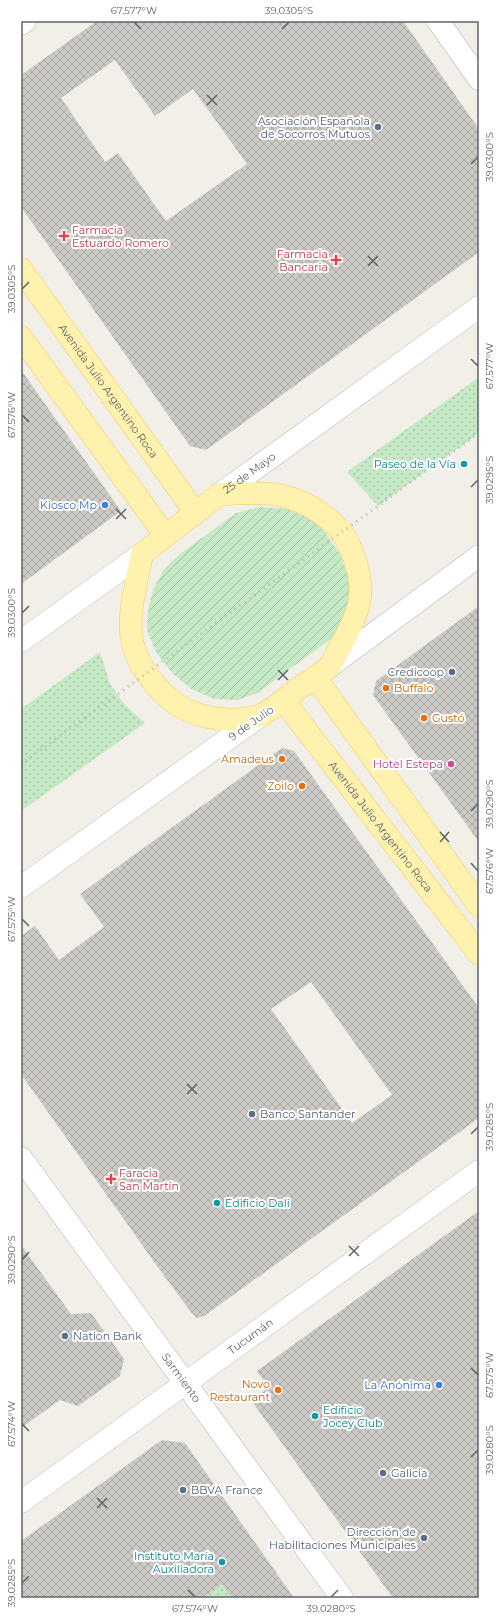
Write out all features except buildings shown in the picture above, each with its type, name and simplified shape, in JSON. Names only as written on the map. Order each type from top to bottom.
[{"type":"main road","name":"Avenida Julio Argentino Roca","points":[[21,269],[195,512]]},
{"type":"main road","points":[[21,337],[165,535]]},
{"type":"main road","name":"25 de Mayo","points":[[142,554],[220,494]]},
{"type":"main road","points":[[220,494],[272,494],[295,500],[318,512],[330,520],[343,532],[352,550],[359,571],[361,593],[358,611],[351,629],[322,671],[479,906]]},
{"type":"main road","points":[[142,554],[130,620],[132,641],[137,658],[146,674],[174,703],[194,712],[216,719],[235,720],[260,716]]},
{"type":"main road","name":"9 de Julio","points":[[260,716],[322,671]]},
{"type":"main road","name":"Avenida Julio Argentino Roca","points":[[283,700],[479,954]]},
{"type":"street","points":[[21,24],[25,21]]},
{"type":"street","points":[[438,21],[479,78]]},
{"type":"street","name":"25 de Mayo","points":[[220,494],[479,307]]},
{"type":"street","name":"25 de Mayo","points":[[21,641],[142,554]]},
{"type":"street","name":"9 de Julio","points":[[322,671],[479,556]]},
{"type":"street","name":"9 de Julio","points":[[21,887],[260,716]]},
{"type":"street","name":"Sarmiento","points":[[21,1158],[342,1598]]},
{"type":"street","name":"Tucumán","points":[[21,1502],[479,1171]]},
{"type":"green space","points":[[479,377],[479,433],[378,506],[347,472]]},
{"type":"green space","points":[[260,507],[287,509],[312,520],[325,532],[340,554],[349,578],[351,598],[345,618],[332,638],[257,693],[238,700],[215,699],[193,690],[173,674],[156,652],[147,630],[148,610],[153,590],[164,569],[180,554],[236,513]]},
{"type":"green space","points":[[100,652],[110,684],[125,705],[145,723],[21,811],[21,709]]},
{"type":"green space","points":[[222,1584],[232,1598],[202,1598]]},
{"type":"railway","points":[[21,764],[479,433]]},
{"type":"place","name":"Asociación Española de Socorros Mutuos","points":[[378,127]]},
{"type":"place","name":"Farmacia Estuardo Romero","points":[[64,236]]},
{"type":"place","name":"Farmacia Bancaria","points":[[336,260]]},
{"type":"place","name":"Paseo de la Vía","points":[[464,464]]},
{"type":"place","name":"Kiosco Mp","points":[[105,505]]},
{"type":"place","name":"Credicoop","points":[[452,672]]},
{"type":"place","name":"Buffalo","points":[[386,688]]},
{"type":"place","name":"Gustó","points":[[424,718]]},
{"type":"place","name":"Amadeus","points":[[282,759]]},
{"type":"place","name":"Hotel Estepa","points":[[451,764]]},
{"type":"place","name":"Zoilo","points":[[302,786]]},
{"type":"place","name":"Banco Santander","points":[[252,1114]]},
{"type":"place","name":"Faracia San Martín","points":[[111,1179]]},
{"type":"place","name":"Edificio Dali","points":[[217,1203]]},
{"type":"place","name":"Nation Bank","points":[[65,1336]]},
{"type":"place","name":"La Anónima","points":[[439,1385]]},
{"type":"place","name":"Novo Restaurant","points":[[278,1390]]},
{"type":"place","name":"Edificio Jocey Club","points":[[315,1416]]},
{"type":"place","name":"Galicia","points":[[383,1473]]},
{"type":"place","name":"BBVA France","points":[[183,1490]]},
{"type":"place","name":"Dirección de Habilitaciones Municipales","points":[[424,1538]]},
{"type":"place","name":"Instituto María Auxiliadora","points":[[222,1562]]}]
